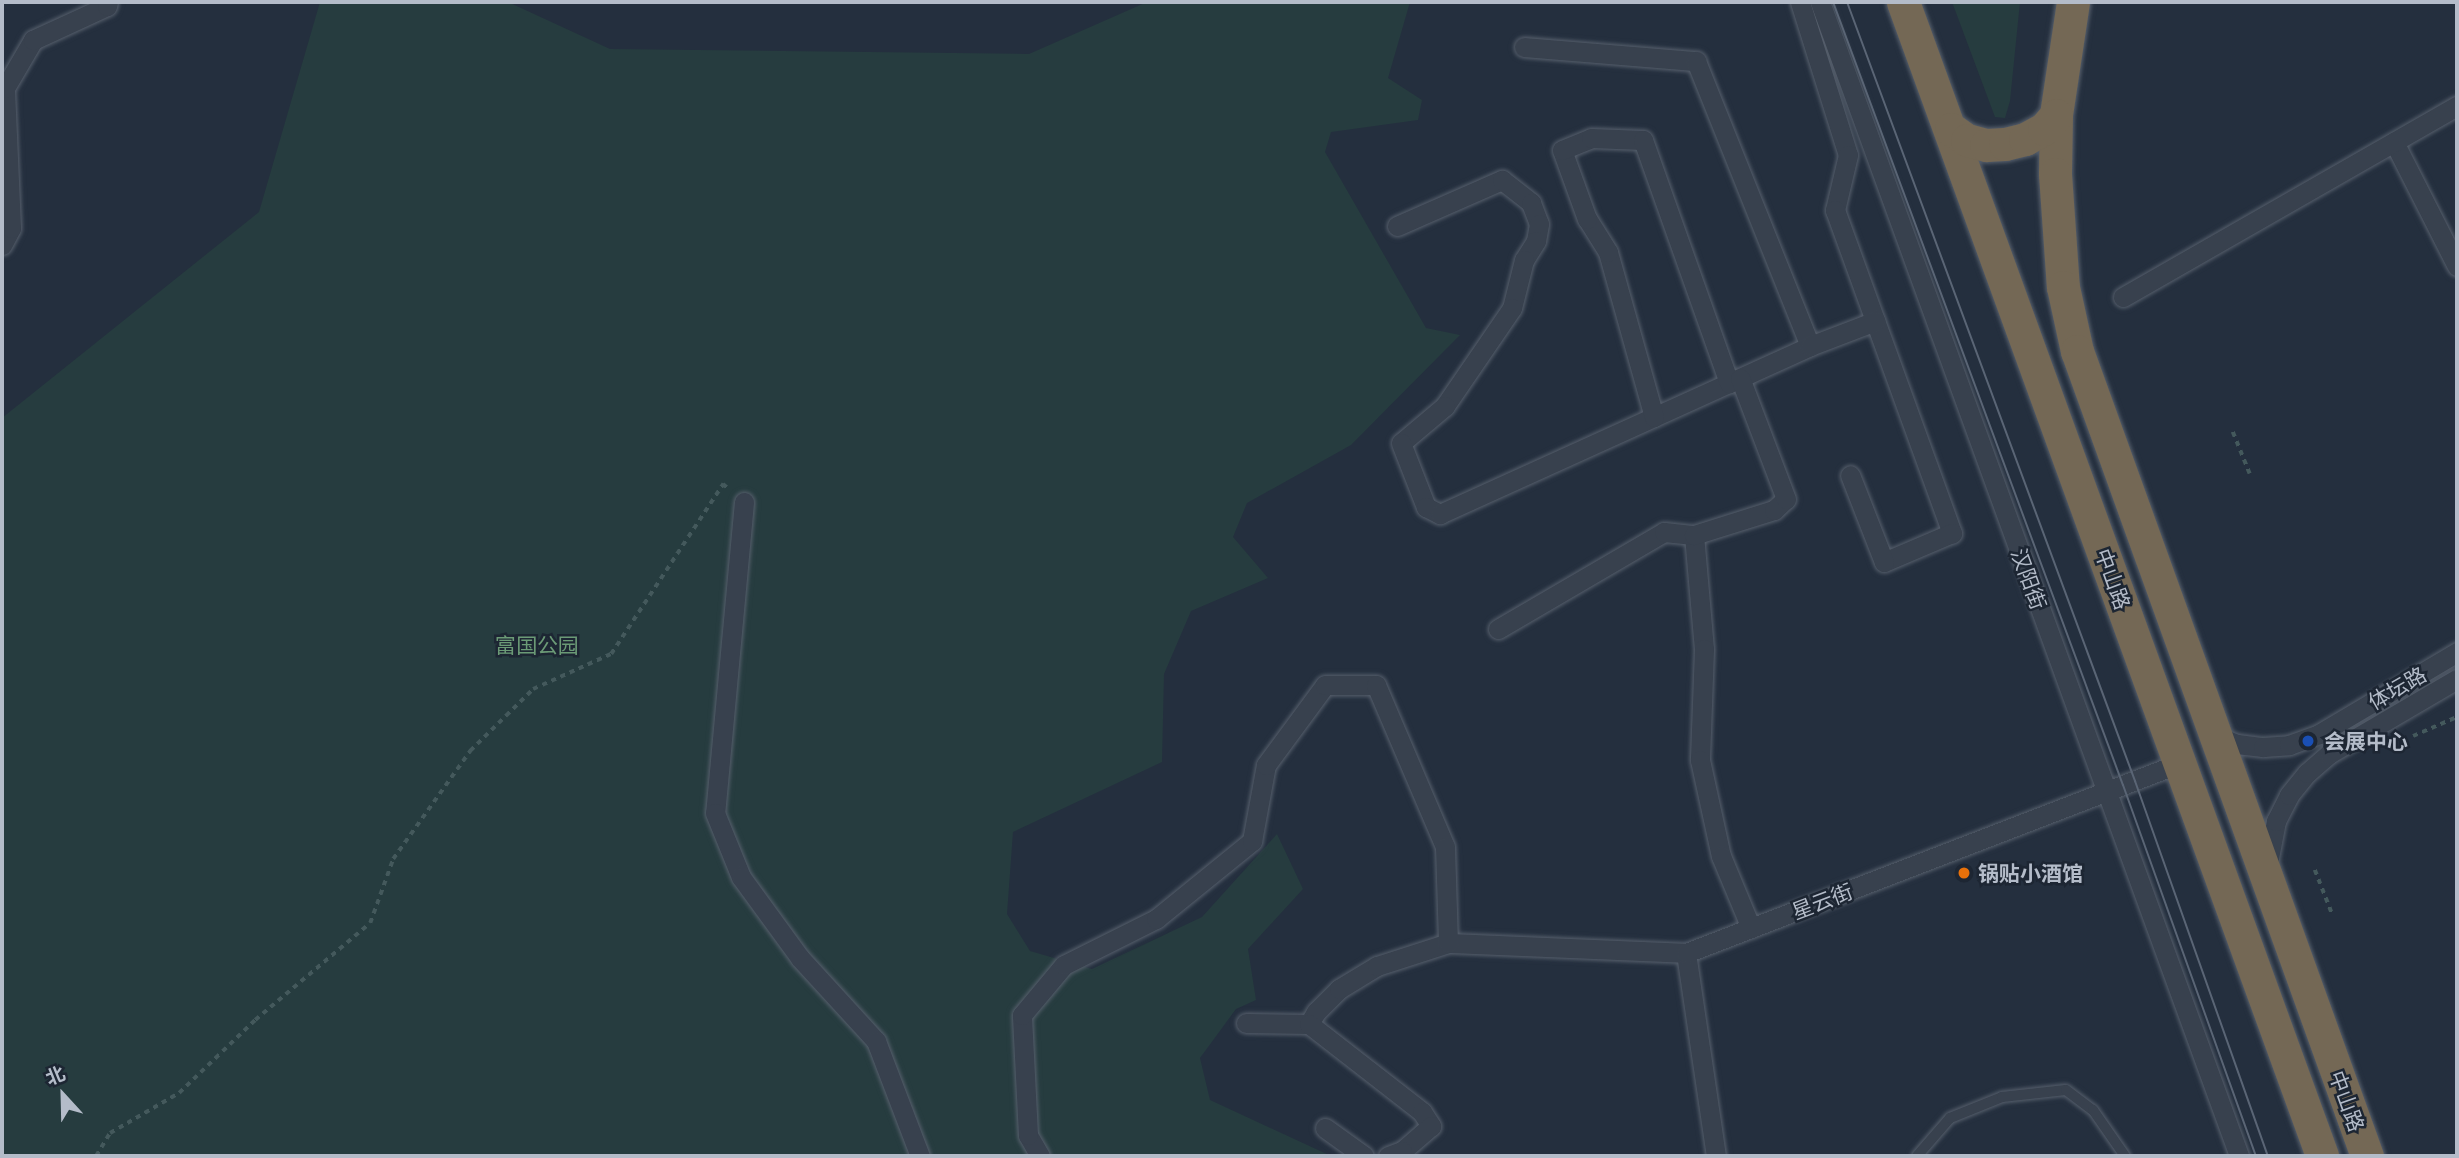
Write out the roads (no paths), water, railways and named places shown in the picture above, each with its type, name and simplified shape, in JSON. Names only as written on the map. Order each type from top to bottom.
[{"type":"highway","name":"中山路","points":[[1903,2],[2322,1156]]},
{"type":"highway","points":[[1914,2],[1917,36]]},
{"type":"highway","points":[[2048,2],[2065,46]]},
{"type":"highway","name":"中山路","points":[[2073,2],[2056,115],[2057,233],[2063,287],[2077,351],[2367,1156]]},
{"type":"highway","points":[[1951,129],[1966,140],[1986,145],[2005,144],[2025,139],[2044,129],[2056,115]]},
{"type":"street","points":[[2,245],[11,228],[5,88],[33,40],[107,6],[108,2]]},
{"type":"street","points":[[1800,2],[1849,155],[1835,210],[1952,533],[1884,562],[1850,475]]},
{"type":"street","name":"汉阳街","points":[[1820,2],[2239,1156]]},
{"type":"street","points":[[1524,47],[1696,61],[1810,346]]},
{"type":"street","points":[[2123,298],[2457,106]]},
{"type":"street","points":[[1498,629],[1664,532],[1694,535],[1774,510],[1786,499],[1734,381],[1643,140],[1591,138],[1562,150],[1587,219],[1608,252],[1654,417]]},
{"type":"street","points":[[2394,142],[2457,266]]},
{"type":"street","points":[[1397,226],[1502,180],[1531,204],[1539,224],[1536,241],[1524,260],[1511,309],[1445,406],[1401,443],[1426,507],[1440,514],[1810,346],[1875,321]]},
{"type":"street","points":[[744,502],[715,813],[741,877],[800,958],[876,1041],[920,1156]]},
{"type":"street","points":[[1694,535],[1704,649],[1700,760],[1721,856],[1751,928]]},
{"type":"street","name":"体坛路","points":[[2217,736],[2237,744],[2263,747],[2288,745],[2319,734],[2457,652]]},
{"type":"street","name":"体坛路","points":[[2268,878],[2269,848],[2276,821],[2289,795],[2307,773],[2329,754],[2457,679]]},
{"type":"street","points":[[1040,1156],[1028,1135],[1022,1015],[1064,965],[1156,919],[1251,842],[1266,765],[1325,685],[1376,685],[1445,847],[1448,943],[1377,966],[1339,989],[1316,1012],[1309,1024]]},
{"type":"street","name":"星云街","points":[[1448,943],[1686,953],[2180,763]]},
{"type":"street","points":[[1686,953],[1716,1156]]},
{"type":"street","points":[[1246,1023],[1309,1024],[1422,1112],[1431,1126],[1402,1151],[1388,1156]]},
{"type":"street","points":[[1325,1128],[1364,1156]]},
{"type":"lane","points":[[1917,1156],[1950,1118],[2002,1097],[2066,1090],[2093,1110],[2125,1156]]},
{"type":"tram line","points":[[1833,2],[2123,785],[2256,1156]]},
{"type":"tram line","points":[[1847,2],[2135,781],[2268,1156]]},
{"type":"place","name":"会展中心","points":[[2308,741]]},
{"type":"place","name":"锅贴小酒馆","points":[[1964,873]]},
{"type":"park label","name":"富国公园","points":[[537,645]]}]
